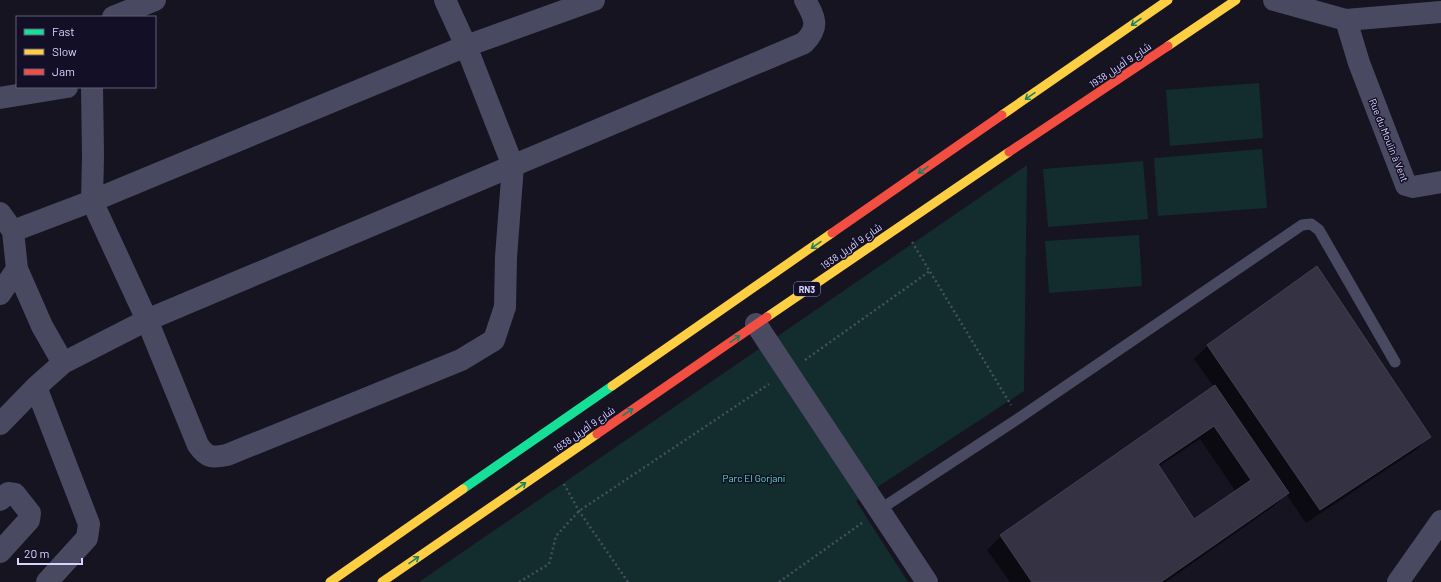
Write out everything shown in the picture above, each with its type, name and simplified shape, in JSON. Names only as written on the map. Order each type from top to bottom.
[{"type":"main road","name":"شارع 9 أفريل 1938","points":[[330,582],[1168,0]]},
{"type":"main road","name":"شارع 9 أفريل 1938","points":[[382,582],[902,224],[1236,0]]},
{"type":"street","points":[[116,15],[155,0]]},
{"type":"street","points":[[92,88],[92,202],[146,320],[198,445],[205,454],[216,457],[227,455],[461,360],[494,340],[505,307],[506,257],[513,166],[466,46],[445,0]]},
{"type":"street","points":[[13,231],[92,202],[466,46],[594,0]]},
{"type":"street","points":[[0,424],[62,363],[146,320],[804,43],[812,35],[814,25],[812,13],[805,0]]},
{"type":"street","points":[[1274,0],[1346,20],[1441,12]]},
{"type":"street","name":"Rue du Moulin à Vent","points":[[1346,20],[1359,63],[1406,185],[1413,187],[1441,182]]},
{"type":"street","points":[[0,98],[60,88]]},
{"type":"street","points":[[0,213],[13,231],[17,268],[42,326],[62,363]]},
{"type":"street","points":[[0,294],[17,268]]},
{"type":"street","points":[[756,324],[927,582]]},
{"type":"street","points":[[36,387],[89,524],[86,538],[48,582]]},
{"type":"street","points":[[0,500],[8,493],[15,494],[30,513],[29,520],[0,552]]},
{"type":"street","points":[[1398,582],[1441,521]]},
{"type":"lane","points":[[879,510],[1019,418],[1302,225],[1312,224],[1319,230],[1396,362]]},
{"type":"path","points":[[902,224],[1019,418]]},
{"type":"path","points":[[519,582],[549,564],[556,536],[579,511],[788,372],[930,271]]},
{"type":"path","points":[[553,464],[579,511],[628,582]]},
{"type":"path","points":[[779,582],[879,510]]},
{"type":"green space","points":[[1259,83],[1263,138],[1170,146],[1166,90]]},
{"type":"green space","points":[[1262,149],[1267,208],[1158,216],[1154,158]]},
{"type":"green space","points":[[1143,161],[1148,219],[1048,227],[1043,169]]},
{"type":"green space","name":"Parc El Gorjani","points":[[1027,165],[1024,391],[856,501],[908,582],[419,582]]},
{"type":"green space","points":[[1139,235],[1142,286],[1049,293],[1045,241]]},
{"type":"building","points":[[1317,266],[1431,437],[1320,510],[1207,345]]},
{"type":"building","points":[[1215,385],[1289,493],[1161,582],[1032,582],[1000,535]],"holes":[[[1214,426],[1251,480],[1194,519],[1158,464]]]},
{"type":"traffic: fast","points":[[463,489],[612,386]]},
{"type":"traffic: slow","points":[[1002,115],[1168,0]]},
{"type":"traffic: slow","points":[[1168,46],[1236,0]]},
{"type":"traffic: slow","points":[[767,317],[1009,152]]},
{"type":"traffic: slow","points":[[612,386],[832,233]]},
{"type":"traffic: slow","points":[[382,582],[597,434]]},
{"type":"traffic: slow","points":[[330,582],[463,489]]},
{"type":"traffic: jam","points":[[1009,152],[1168,46]]},
{"type":"traffic: jam","points":[[832,233],[1002,115]]},
{"type":"traffic: jam","points":[[597,434],[767,317]]}]
